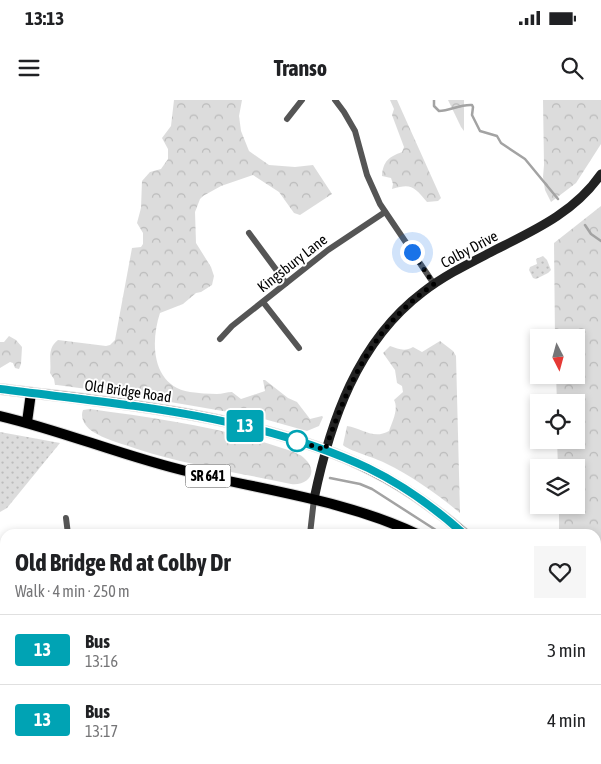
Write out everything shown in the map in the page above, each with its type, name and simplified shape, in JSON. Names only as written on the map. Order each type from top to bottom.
[{"type":"main road","name":"Old Bridge Road","points":[[0,389],[182,414],[263,431],[325,450],[370,469],[417,497],[458,529]]},
{"type":"main road","points":[[27,422],[31,393]]},
{"type":"main road","name":"SR 641","points":[[0,416],[27,422],[150,462],[314,499],[371,515],[405,529]]},
{"type":"street","points":[[287,118],[302,100]]},
{"type":"street","points":[[335,100],[355,132],[371,184],[385,212],[434,284]]},
{"type":"street","name":"Colby Drive","points":[[311,529],[314,499],[325,450],[347,390],[367,353],[400,312],[434,284],[561,215],[585,195],[601,174]]},
{"type":"street","name":"Kingsbury Lane","points":[[220,339],[232,326],[328,250],[385,212]]},
{"type":"street","points":[[248,233],[286,283]]},
{"type":"street","points":[[263,302],[299,348]]},
{"type":"street","points":[[66,518],[67,529]]},
{"type":"green space","points":[[174,100],[242,100],[239,116],[241,131],[249,151],[269,165],[295,167],[313,165],[332,194],[300,215],[294,213],[279,192],[253,175],[221,186],[200,199],[195,212],[196,243],[211,267],[214,276],[212,285],[196,293],[183,304],[160,313],[155,337],[155,350],[161,372],[177,388],[207,394],[232,392],[241,399],[265,391],[263,380],[265,380],[288,398],[297,402],[310,419],[322,416],[319,426],[307,431],[257,417],[124,394],[55,385],[50,373],[50,355],[52,347],[58,340],[106,346],[115,340],[132,248],[141,247],[143,244],[143,233],[137,223],[141,208],[142,181],[150,172],[161,169],[168,159],[168,149],[162,138],[171,126]]},
{"type":"green space","points":[[390,100],[397,100],[441,198],[438,201],[427,202],[412,188],[404,186],[392,189],[391,178],[382,176],[387,160],[402,152],[404,147],[392,115],[394,109]]},
{"type":"green space","points":[[448,100],[464,100],[464,131],[461,127]]},
{"type":"green space","points":[[543,100],[601,100],[601,144],[576,183],[551,202],[545,190],[543,177]]},
{"type":"green space","points":[[601,206],[601,529],[559,529],[559,514],[585,514],[585,459],[558,459],[557,449],[585,449],[585,394],[557,394],[556,384],[585,384],[585,329],[555,329],[554,243]]},
{"type":"green space","points":[[543,256],[551,270],[536,279],[533,278],[529,270],[530,267],[537,264],[536,259]]},
{"type":"green space","points":[[9,336],[22,347],[19,369],[15,368],[13,363],[10,362],[0,368],[0,342],[4,342]]},
{"type":"green space","points":[[440,341],[453,351],[456,356],[460,513],[433,492],[405,474],[381,461],[343,445],[347,426],[373,434],[389,431],[396,407],[394,400],[403,392],[402,386],[397,383],[395,370],[383,353],[390,346],[404,350],[413,347],[422,352]]},
{"type":"green space","points":[[90,409],[188,424],[261,441],[301,456],[309,464],[311,469],[310,477],[302,483],[291,484],[156,455],[112,441],[94,432],[85,424],[82,417],[83,410]]},
{"type":"green space","points":[[0,432],[60,443],[7,508],[0,512]]},
{"type":"waterway","points":[[434,100],[434,106],[439,111],[472,105],[472,115],[480,131],[497,136],[501,143],[525,159],[558,199]]},
{"type":"waterway","points":[[585,225],[591,234],[601,241]]},
{"type":"waterway","points":[[330,478],[360,484],[372,489],[434,529]]},
{"type":"bus line","name":"13","points":[[0,389],[182,414],[236,424],[296,440],[370,469],[417,497],[458,529]]},
{"type":"route","points":[[297,441],[325,450],[347,390],[367,353],[400,312],[434,284],[412,252]]}]
